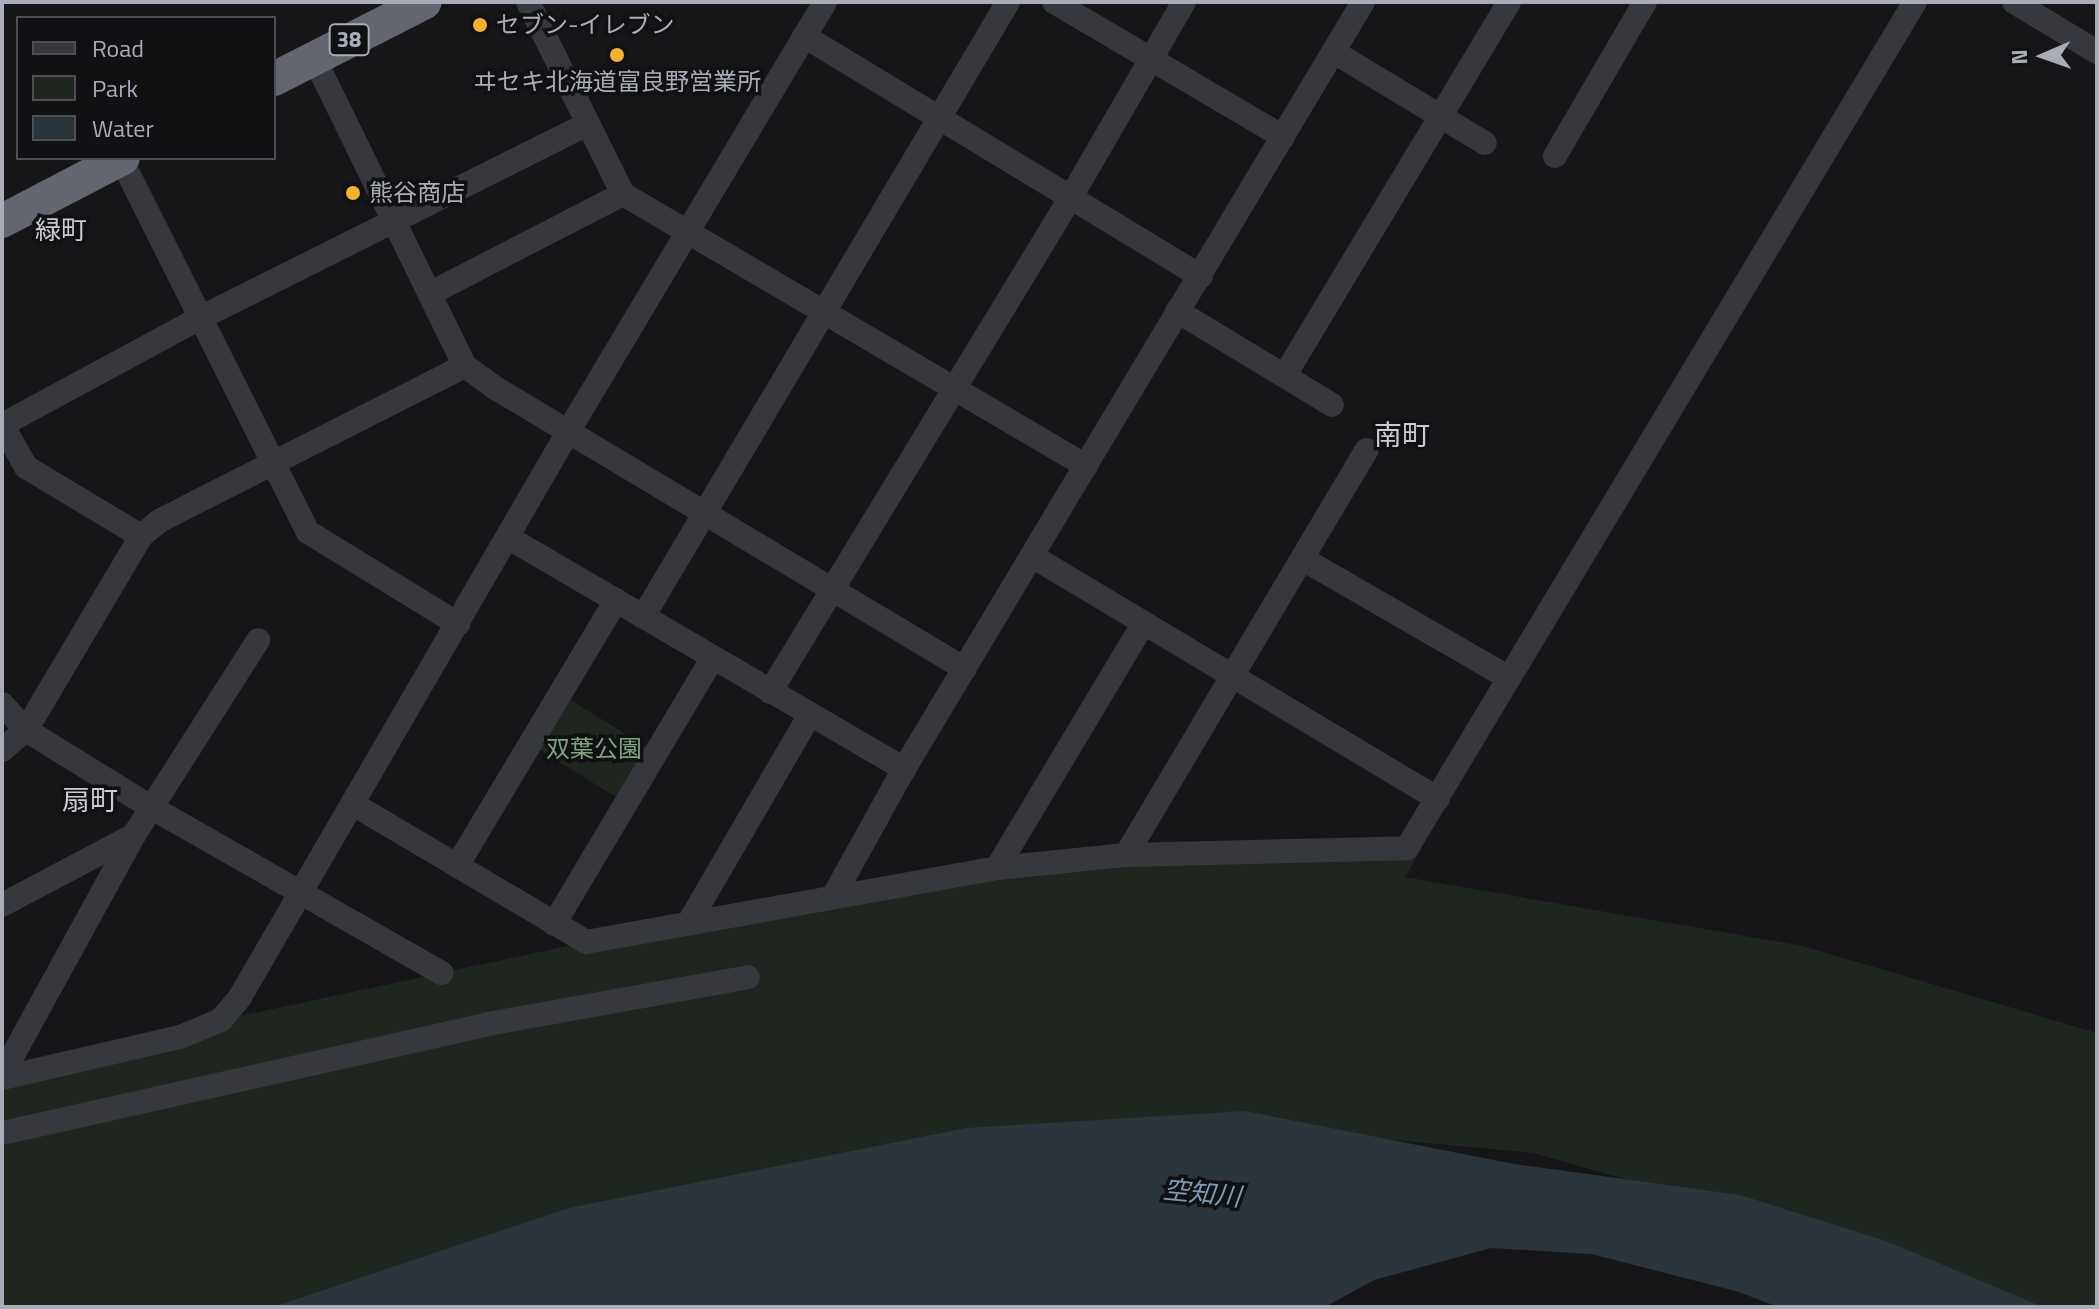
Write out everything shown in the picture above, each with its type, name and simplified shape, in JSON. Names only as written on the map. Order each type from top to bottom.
[{"type":"highway","name":"38","points":[[276,78],[425,2]]},
{"type":"highway","points":[[2,221],[118,160]]},
{"type":"street","points":[[528,2],[623,194],[1086,466]]},
{"type":"street","points":[[2,1076],[180,1037],[221,1020],[240,997],[568,432],[825,2]]},
{"type":"street","points":[[643,617],[1008,2]]},
{"type":"street","points":[[1054,2],[1283,137]]},
{"type":"street","points":[[770,692],[1071,197],[1184,2]]},
{"type":"street","points":[[833,897],[904,769],[1363,2]]},
{"type":"street","points":[[1285,375],[1509,2]]},
{"type":"street","points":[[1555,156],[1645,2]]},
{"type":"street","points":[[353,804],[586,942],[997,868],[1126,855],[1407,848],[1915,2]]},
{"type":"street","points":[[2014,2],[2097,52]]},
{"type":"street","points":[[804,36],[1201,276]]},
{"type":"street","points":[[1334,52],[1485,143]]},
{"type":"street","points":[[314,58],[396,219],[465,366],[568,432],[965,669]]},
{"type":"street","points":[[141,536],[26,467],[2,425],[200,318],[587,124]]},
{"type":"street","points":[[123,160],[308,532],[458,624]]},
{"type":"street","points":[[431,293],[623,194]]},
{"type":"street","points":[[1177,311],[1332,405]]},
{"type":"street","points":[[2,750],[26,730],[141,536],[161,520],[465,366]]},
{"type":"street","points":[[1126,855],[1366,450]]},
{"type":"street","points":[[509,538],[904,769]]},
{"type":"street","points":[[1032,556],[1438,799]]},
{"type":"street","points":[[1303,559],[1509,678]]},
{"type":"street","points":[[457,866],[616,600]]},
{"type":"street","points":[[997,868],[1143,624]]},
{"type":"street","points":[[2,1076],[134,835],[154,809],[258,640]]},
{"type":"street","points":[[554,924],[712,659]]},
{"type":"street","points":[[2,704],[26,730],[154,809],[441,973]]},
{"type":"street","points":[[688,924],[809,716]]},
{"type":"street","points":[[2,905],[134,835]]},
{"type":"street","points":[[2,1133],[488,1024],[748,977]]},
{"type":"green space","name":"双葉公園","points":[[567,698],[650,749],[619,799],[537,748]]},
{"type":"green space","points":[[1422,848],[1405,877],[1803,946],[2097,1033],[2097,1307],[2000,1307],[1888,1254],[1533,1153],[1308,1132],[300,1307],[2,1307],[2,1078],[221,1020],[586,942],[1126,855]]},
{"type":"water","name":"空知川","points":[[1245,1111],[1514,1164],[1740,1195],[1886,1241],[2043,1307],[1778,1307],[1736,1291],[1591,1254],[1491,1248],[1374,1280],[1325,1307],[273,1307],[569,1208],[966,1128]]},
{"type":"place","name":"セブン-イレブン","points":[[480,25]]},
{"type":"place","name":"ヰセキ北海道富良野営業所","points":[[617,55]]},
{"type":"place","name":"熊谷商店","points":[[353,193]]},
{"type":"district","name":"緑町","points":[[61,230]]},
{"type":"district","name":"南町","points":[[1402,435]]},
{"type":"district","name":"扇町","points":[[90,800]]}]
